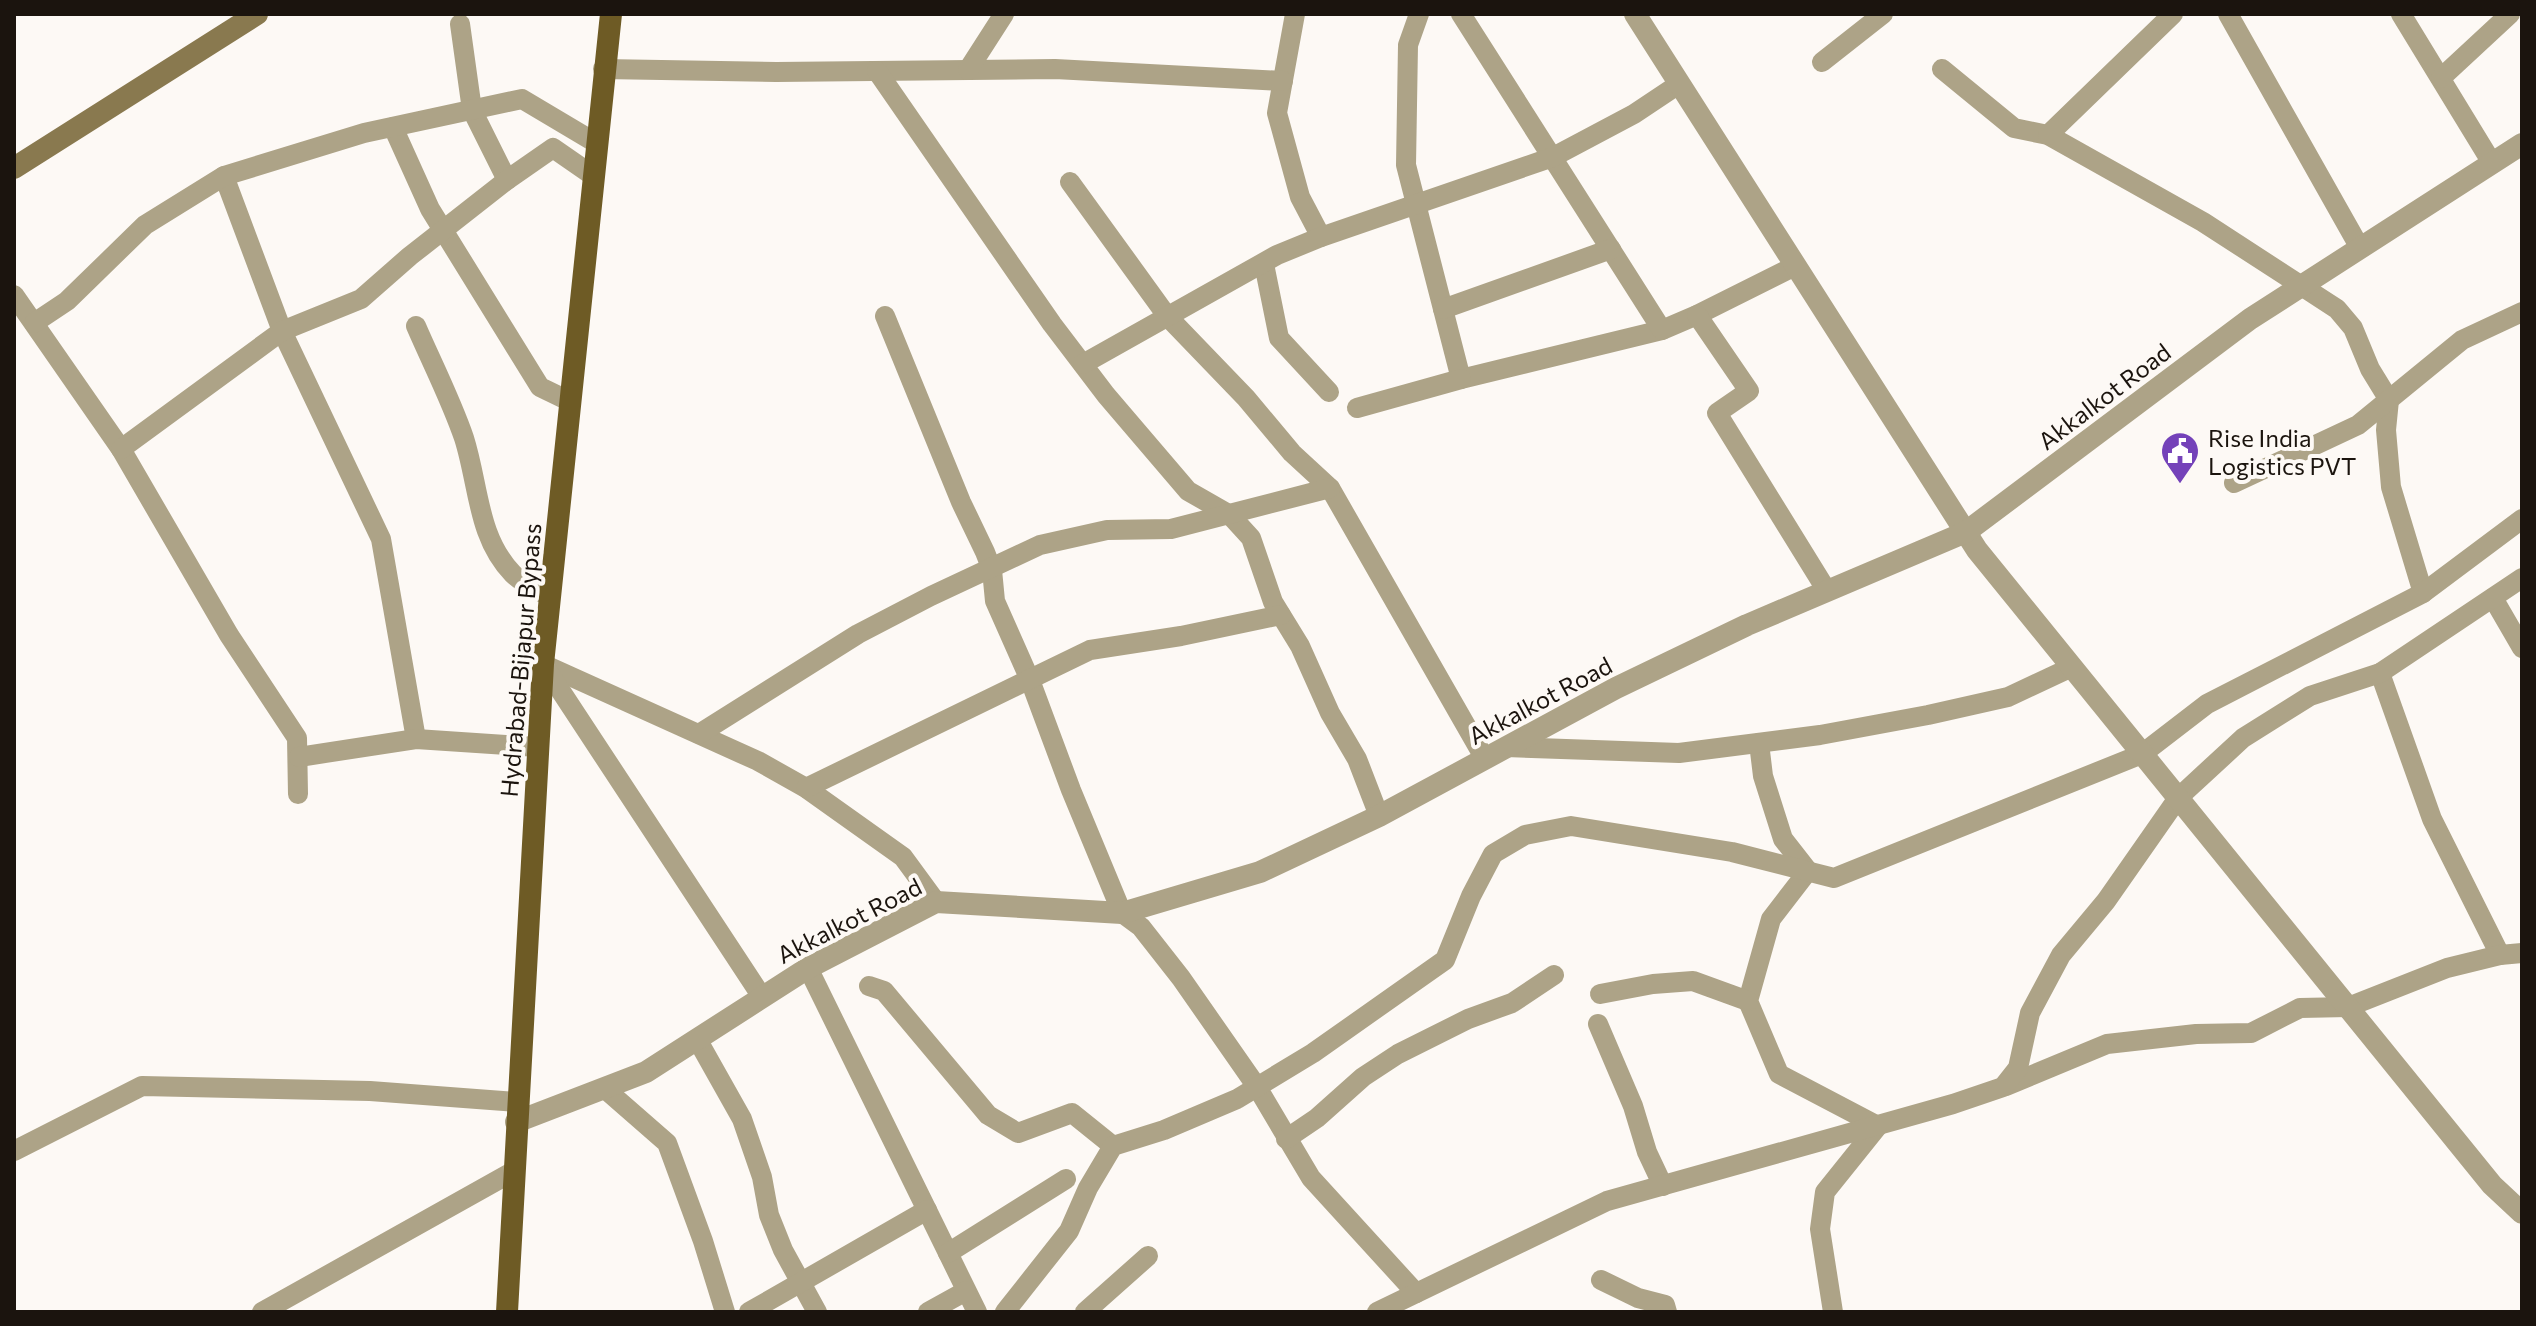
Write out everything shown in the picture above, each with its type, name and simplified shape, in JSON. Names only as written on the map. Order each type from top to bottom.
[{"type":"main road","points":[[14,168],[257,14]]},
{"type":"main road","name":"Hydrabad-Bijapur Bypass","points":[[507,1312],[543,664],[611,14]]},
{"type":"street","points":[[968,70],[1004,14]]},
{"type":"street","points":[[1295,14],[1277,113],[1300,197],[1321,237]]},
{"type":"street","points":[[1419,14],[1408,45],[1406,165],[1461,379]]},
{"type":"street","points":[[1461,14],[1662,330]]},
{"type":"street","points":[[1635,14],[1977,550],[2492,1185],[2522,1213]]},
{"type":"street","points":[[1822,62],[1883,14]]},
{"type":"street","points":[[2048,135],[2173,14]]},
{"type":"street","points":[[2228,14],[2360,248]]},
{"type":"street","points":[[2401,14],[2492,163]]},
{"type":"street","points":[[2441,78],[2510,14]]},
{"type":"street","points":[[460,24],[472,110],[507,180]]},
{"type":"street","points":[[603,69],[1055,69],[1283,81]]},
{"type":"street","points":[[1942,69],[2014,128],[2048,135],[2203,222],[2337,309],[2353,328],[2370,369],[2389,400],[2386,430],[2391,487],[2423,593]]},
{"type":"street","points":[[877,71],[1083,364],[1188,491],[1230,515],[1251,538],[1273,602],[1300,646],[1330,713],[1357,759],[1379,816]]},
{"type":"street","points":[[1083,364],[1277,255],[1553,157],[1634,114],[1679,84]]},
{"type":"street","points":[[34,323],[67,301],[145,225],[224,176],[393,127],[522,99],[596,143]]},
{"type":"street","points":[[393,127],[430,209],[540,387],[569,401]]},
{"type":"street","name":"Akkalkot Road","points":[[516,1112],[604,1088],[646,1072],[808,968],[936,902],[1122,913],[1260,872],[1379,816],[1616,688],[1747,625],[1966,532],[2250,319],[2522,144]]},
{"type":"street","points":[[121,449],[282,331],[361,299],[443,230],[553,148],[592,175]]},
{"type":"street","points":[[224,176],[282,331],[381,539],[416,739]]},
{"type":"street","points":[[1070,182],[1167,316],[1246,398],[1292,453],[1330,488],[1485,759]]},
{"type":"street","points":[[1443,309],[1611,249]]},
{"type":"street","points":[[1264,264],[1279,338],[1329,392]]},
{"type":"street","points":[[1357,408],[1662,330],[1795,266]]},
{"type":"street","points":[[14,295],[121,449],[229,635],[297,738],[298,794]]},
{"type":"street","points":[[2234,483],[2358,425],[2462,340],[2522,312]]},
{"type":"street","points":[[1697,315],[1749,391],[1717,413],[1827,591]]},
{"type":"street","points":[[885,316],[992,570],[995,601],[1030,680],[1122,913],[1141,927],[1181,978],[1257,1087],[1311,1178],[1416,1293]]},
{"type":"street","points":[[416,326],[459,422],[473,465],[477,501],[493,548],[515,576],[550,597]]},
{"type":"street","points":[[699,734],[858,634],[1040,545],[1107,530],[1171,529],[1330,488]]},
{"type":"street","points":[[1005,1312],[1069,1231],[1088,1188],[1113,1146],[1164,1130],[1237,1099],[1313,1053],[1445,960],[1471,896],[1493,854],[1525,835],[1571,826],[1732,852],[1834,878],[2142,754],[2207,704],[2423,593],[2522,519]]},
{"type":"street","points":[[2003,1087],[2018,1068],[2030,1013],[2061,955],[2106,901],[2178,798],[2243,738],[2310,696],[2380,673],[2522,578]]},
{"type":"street","points":[[2493,598],[2522,648]]},
{"type":"street","points":[[806,788],[1090,650],[1181,636],[1281,615]]},
{"type":"street","points":[[543,664],[758,761],[806,788],[903,857],[936,902]]},
{"type":"street","points":[[543,664],[762,997]]},
{"type":"street","points":[[1506,747],[1679,753],[1820,735],[2008,697],[2072,667]]},
{"type":"street","points":[[2380,673],[2432,819],[2500,955]]},
{"type":"street","points":[[299,757],[416,739],[537,747]]},
{"type":"street","points":[[1759,743],[1763,776],[1783,839],[1808,871]]},
{"type":"street","points":[[1808,871],[1771,919],[1748,1001],[1779,1074],[1878,1126]]},
{"type":"street","points":[[1377,1312],[1607,1201],[1878,1126],[2003,1087],[2107,1044],[2196,1034],[2251,1033],[2300,1008],[2348,1007],[2447,968],[2522,953]]},
{"type":"street","points":[[808,968],[977,1312]]},
{"type":"street","points":[[1286,1139],[1317,1118],[1363,1077],[1398,1054],[1468,1019],[1512,1003],[1554,975]]},
{"type":"street","points":[[1600,994],[1653,984],[1693,981],[1748,1001]]},
{"type":"street","points":[[869,986],[884,991],[988,1115],[1018,1133],[1072,1113],[1113,1146]]},
{"type":"street","points":[[1598,1024],[1663,1186]]},
{"type":"street","points":[[697,1039],[742,1119],[762,1177],[769,1215],[783,1250],[817,1312]]},
{"type":"street","points":[[14,1151],[142,1086],[370,1091],[516,1112]]},
{"type":"street","points":[[604,1088],[667,1143],[725,1312]]},
{"type":"street","points":[[1833,1312],[1820,1229],[1825,1192],[1878,1126]]},
{"type":"street","points":[[262,1312],[514,1171]]},
{"type":"street","points":[[948,1253],[1066,1179]]},
{"type":"street","points":[[749,1312],[927,1210]]},
{"type":"street","points":[[1085,1312],[1148,1256]]},
{"type":"street","points":[[1601,1280],[1638,1298],[1665,1305],[1667,1312]]},
{"type":"street","points":[[928,1312],[966,1291]]},
{"type":"place","name":"Rise India Logistics PVT","points":[[2180,485]]}]
